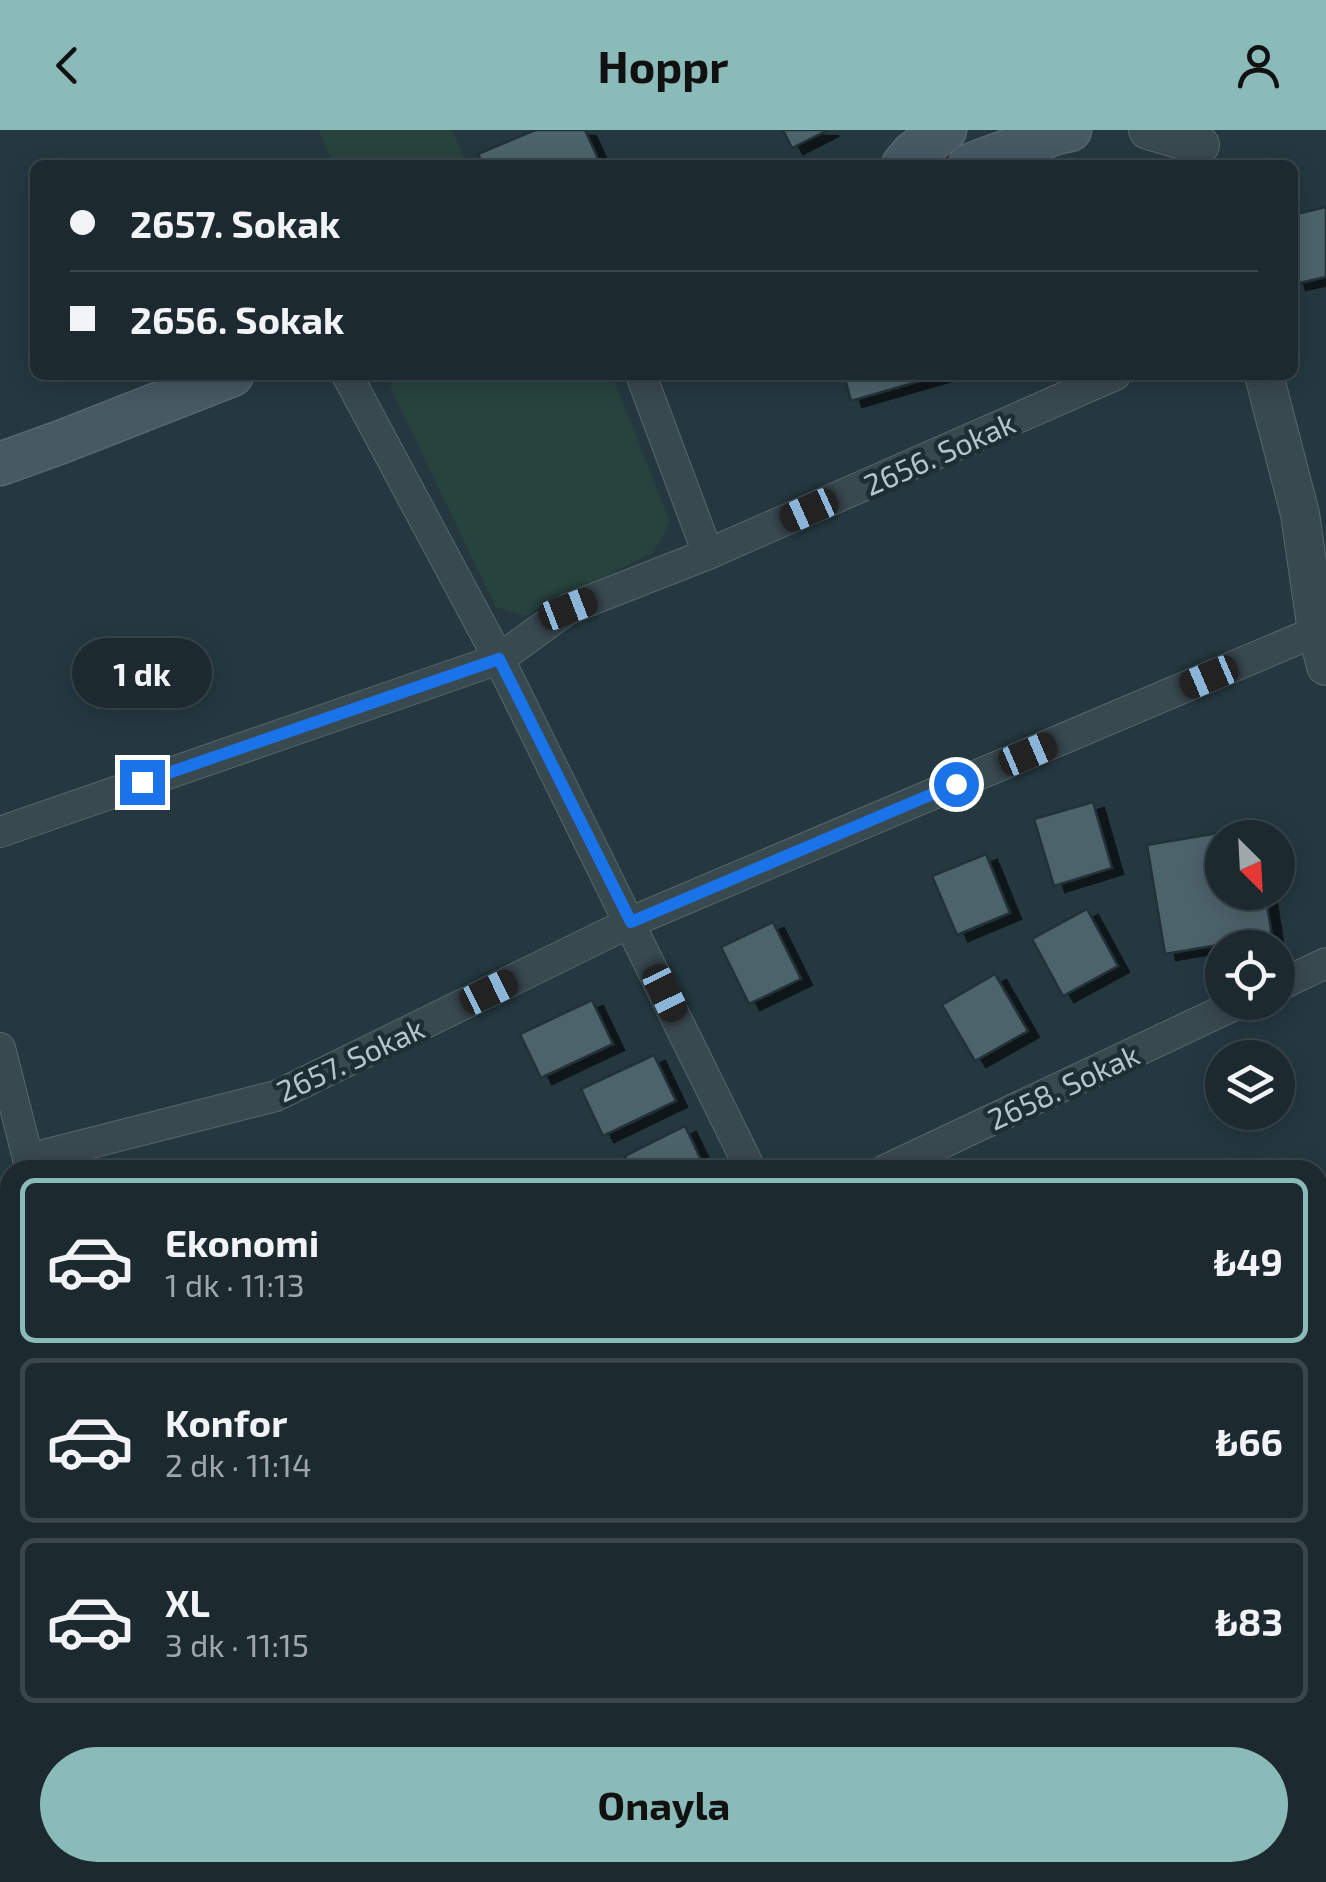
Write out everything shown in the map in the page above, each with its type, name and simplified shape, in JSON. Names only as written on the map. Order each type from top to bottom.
[{"type":"main road","points":[[908,160],[946,130]]},
{"type":"main road","points":[[984,160],[1062,131]]},
{"type":"main road","points":[[0,464],[219,380]]},
{"type":"street","points":[[1148,130],[1195,142]]},
{"type":"street","points":[[350,380],[499,659],[747,1160]]},
{"type":"street","points":[[642,380],[708,554]]},
{"type":"street","name":"2656. Sokak","points":[[499,659],[568,609],[708,554],[1103,380]]},
{"type":"street","points":[[1265,380],[1300,514],[1322,648]]},
{"type":"street","name":"2657. Sokak","points":[[44,1160],[276,1096],[631,922],[1322,648]]},
{"type":"street","points":[[0,832],[499,659]]},
{"type":"street","points":[[1295,978],[1326,963]]},
{"type":"street","name":"2658. Sokak","points":[[907,1160],[1205,1019]]},
{"type":"street","points":[[0,1048],[28,1160]]},
{"type":"green space","points":[[319,130],[452,130],[465,160],[331,160]]},
{"type":"green space","points":[[392,380],[614,380],[669,520],[664,535],[652,553],[524,616],[496,607],[391,389]]},
{"type":"building","points":[[535,130],[585,130],[599,160],[481,160],[478,154]]},
{"type":"building","points":[[783,130],[828,130],[792,148]]},
{"type":"building","points":[[1326,207],[1326,277],[1298,283],[1298,214]]},
{"type":"building","points":[[845,380],[924,380],[851,401]]},
{"type":"building","points":[[1093,802],[1112,868],[1054,886],[1034,819]]},
{"type":"building","points":[[1205,835],[1205,910],[1268,910],[1271,930],[1205,930],[1205,947],[1165,954],[1147,845]]},
{"type":"building","points":[[986,854],[1010,913],[957,935],[932,876]]},
{"type":"building","points":[[1087,909],[1118,966],[1063,996],[1032,939]]},
{"type":"building","points":[[773,922],[801,979],[749,1004],[721,947]]},
{"type":"building","points":[[995,974],[1028,1031],[975,1061],[942,1005]]},
{"type":"building","points":[[592,1000],[613,1044],[541,1078],[520,1034]]},
{"type":"building","points":[[654,1055],[676,1101],[603,1136],[581,1089]]},
{"type":"building","points":[[685,1126],[701,1160],[627,1160],[625,1156]]},
{"type":"route","points":[[142,782],[499,659],[631,922],[956,784]]}]
